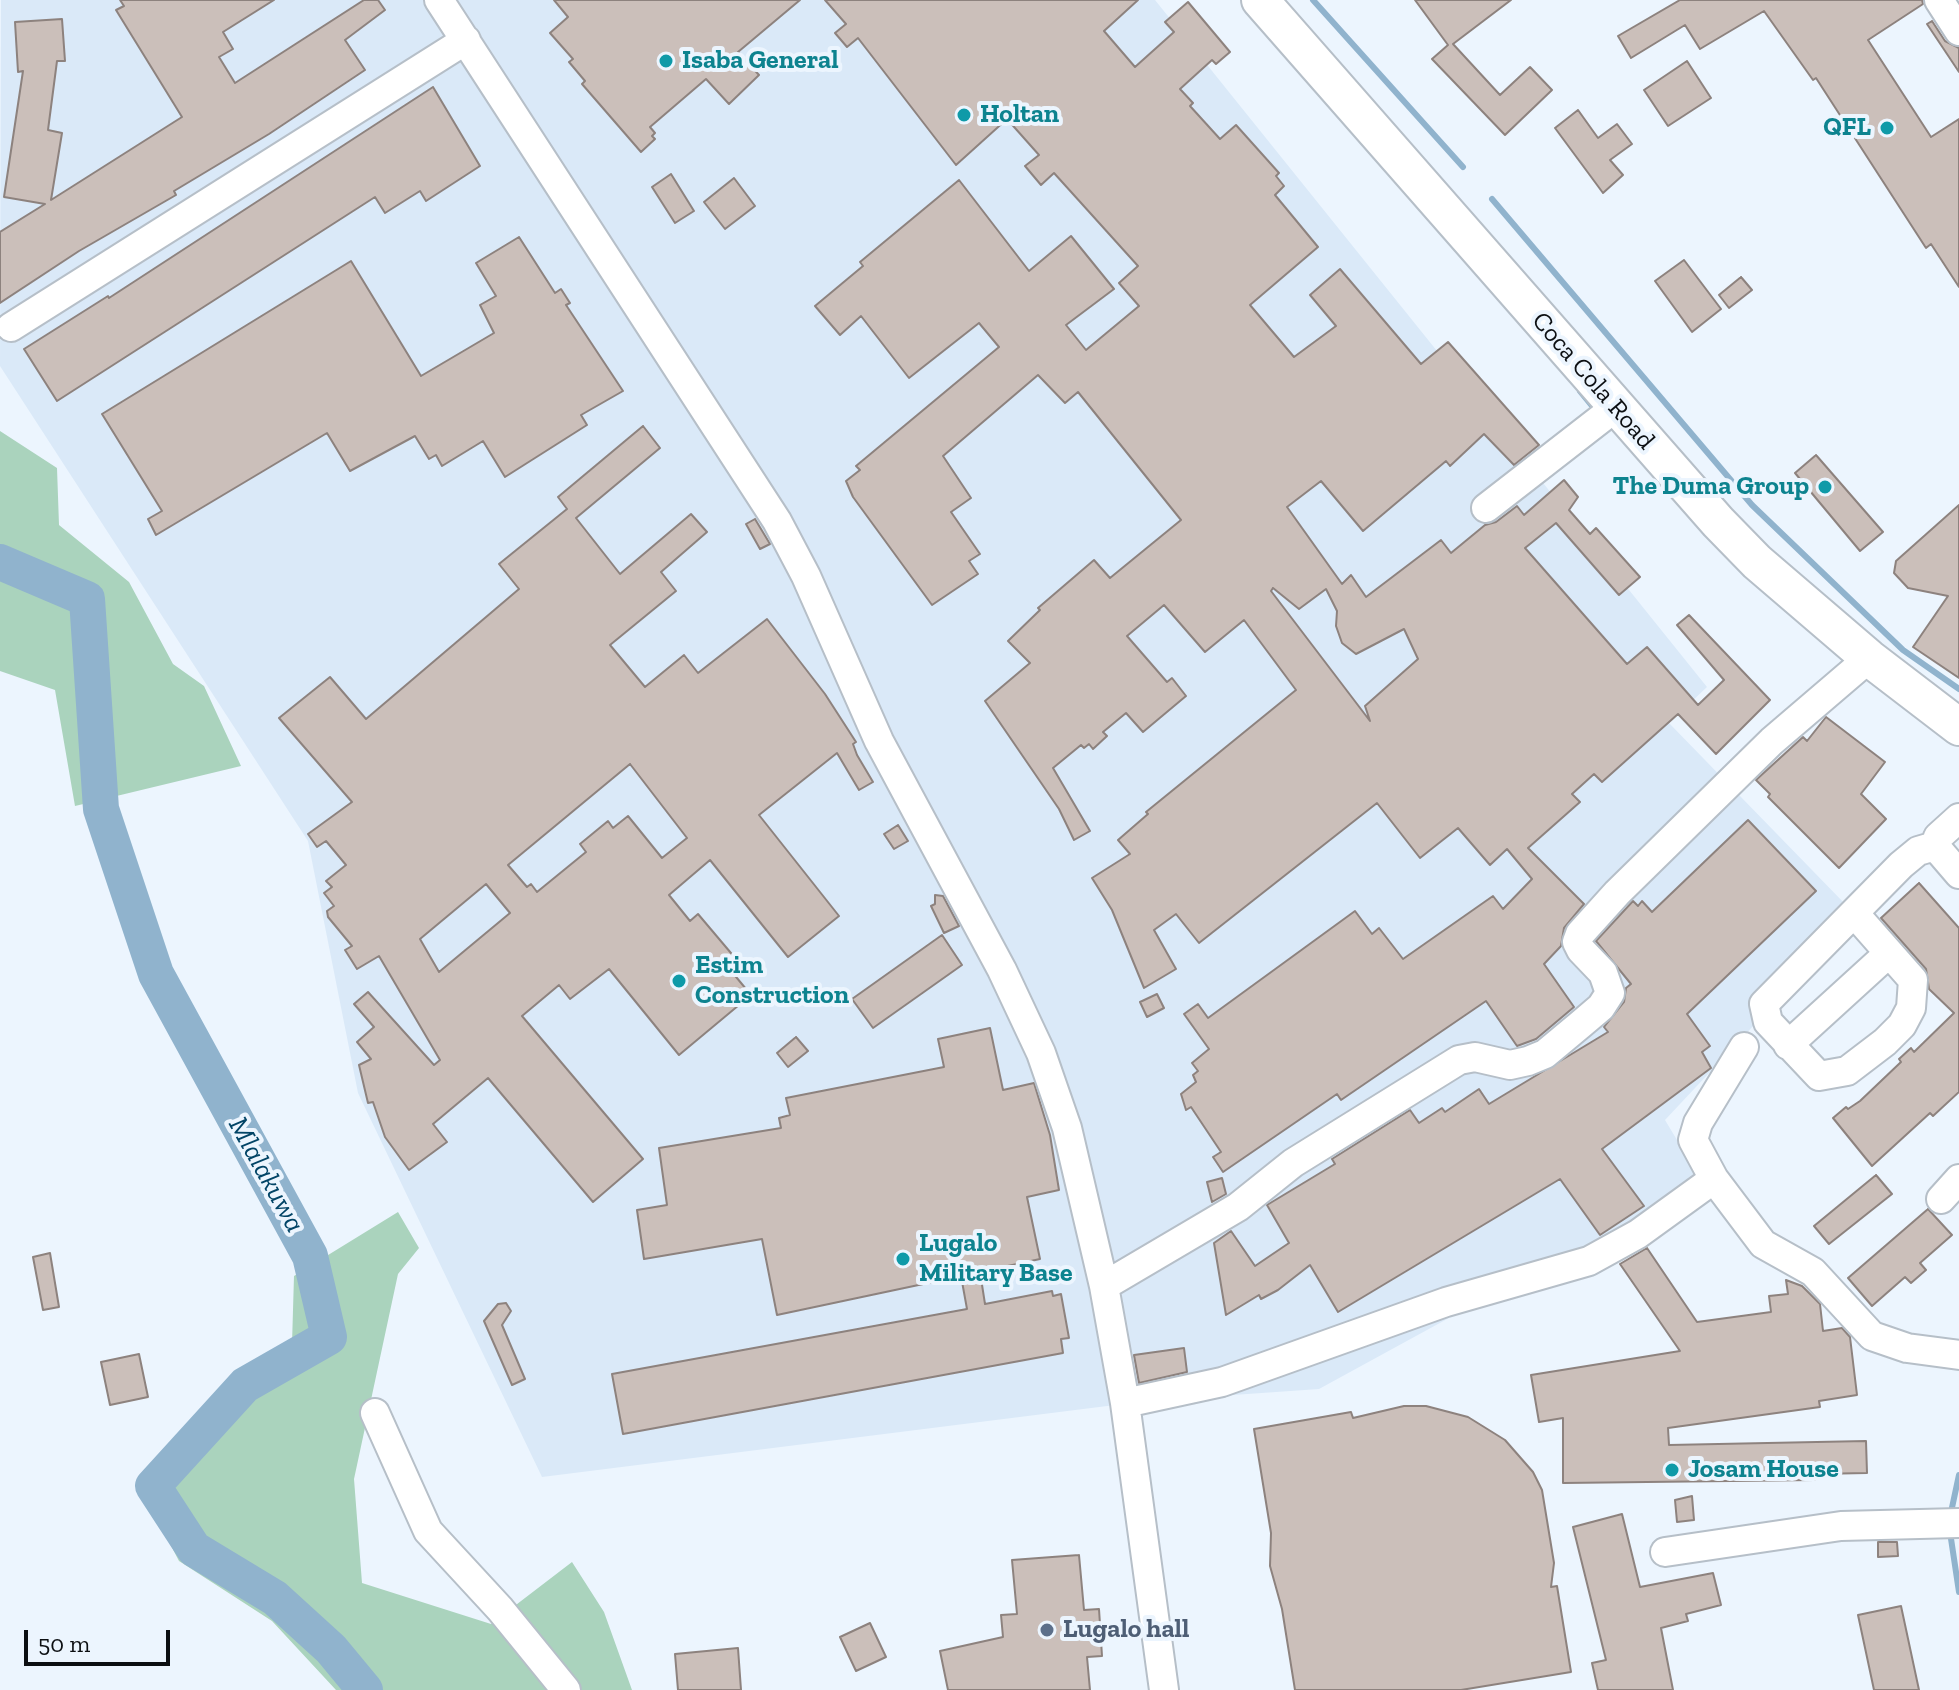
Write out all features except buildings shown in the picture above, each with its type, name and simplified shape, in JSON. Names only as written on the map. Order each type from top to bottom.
[{"type":"main road","name":"Coca Cola Road","points":[[1260,0],[1616,407],[1757,562],[1869,658],[1959,727]]},
{"type":"lane","points":[[439,0],[777,521],[806,576],[866,715],[1002,970],[1041,1053],[1067,1128],[1104,1286],[1125,1403],[1164,1690]]},
{"type":"lane","points":[[11,327],[466,40]]},
{"type":"lane","points":[[1486,508],[1616,407]]},
{"type":"lane","points":[[1104,1286],[1238,1207],[1293,1163],[1459,1060],[1475,1057],[1510,1065],[1545,1054],[1601,1007],[1610,993],[1603,973],[1581,950],[1577,942],[1580,934],[1617,893],[1772,741],[1869,658]]},
{"type":"lane","points":[[1935,846],[1938,837],[1959,818]]},
{"type":"lane","points":[[1935,846],[1959,874]]},
{"type":"lane","points":[[1854,913],[1913,980],[1911,1008],[1902,1025],[1885,1042],[1847,1071],[1819,1076],[1768,1022],[1764,1004],[1854,913],[1918,851],[1935,846]]},
{"type":"lane","points":[[1788,1045],[1889,953]]},
{"type":"lane","points":[[1744,1047],[1698,1123],[1693,1140],[1714,1179],[1763,1244],[1813,1272],[1872,1336],[1907,1348],[1959,1355]]},
{"type":"lane","points":[[1125,1403],[1222,1382],[1434,1306],[1589,1261],[1638,1234],[1714,1179]]},
{"type":"lane","points":[[375,1413],[428,1531],[500,1609],[566,1690]]},
{"type":"lane","points":[[1665,1552],[1841,1526],[1959,1523]]},
{"type":"shaded area","points":[[1,0],[1155,0],[1707,687],[1669,723],[1847,906],[1755,1024],[1665,1120],[1701,1180],[1605,1244],[1502,1289],[1319,1389],[1147,1401],[542,1477],[358,1093],[308,841],[0,366]]},
{"type":"green space","points":[[0,431],[57,468],[59,525],[129,582],[173,664],[204,686],[241,766],[75,806],[55,690],[0,671]]},
{"type":"green space","points":[[398,1212],[419,1248],[398,1274],[354,1479],[362,1583],[491,1624],[572,1562],[604,1612],[632,1690],[336,1690],[272,1621],[179,1561],[141,1488],[207,1408],[291,1378],[294,1276]]},
{"type":"waterway","points":[[1313,0],[1463,167]]},
{"type":"waterway","points":[[1492,199],[1752,505],[1903,650],[1959,689]]},
{"type":"waterway","points":[[1580,391],[1598,413]]},
{"type":"waterway","name":"Mlalakuwa","points":[[0,562],[87,599],[101,809],[156,974],[310,1256],[329,1337],[245,1385],[153,1486],[194,1549],[275,1598],[331,1649],[365,1690]]},
{"type":"waterway","points":[[1950,1517],[1959,1475]]},
{"type":"waterway","points":[[1950,1532],[1959,1592]]},
{"type":"place","name":"Isaba General","points":[[666,61]]},
{"type":"place","name":"Holtan","points":[[964,115]]},
{"type":"place","name":"QFL","points":[[1887,128]]},
{"type":"place","name":"The Duma Group","points":[[1825,487]]},
{"type":"place","name":"Estim Construction","points":[[679,981]]},
{"type":"place","name":"Lugalo Military Base","points":[[903,1259]]},
{"type":"place","name":"Josam House","points":[[1672,1470]]},
{"type":"place","name":"Lugalo hall","points":[[1047,1630]]}]
